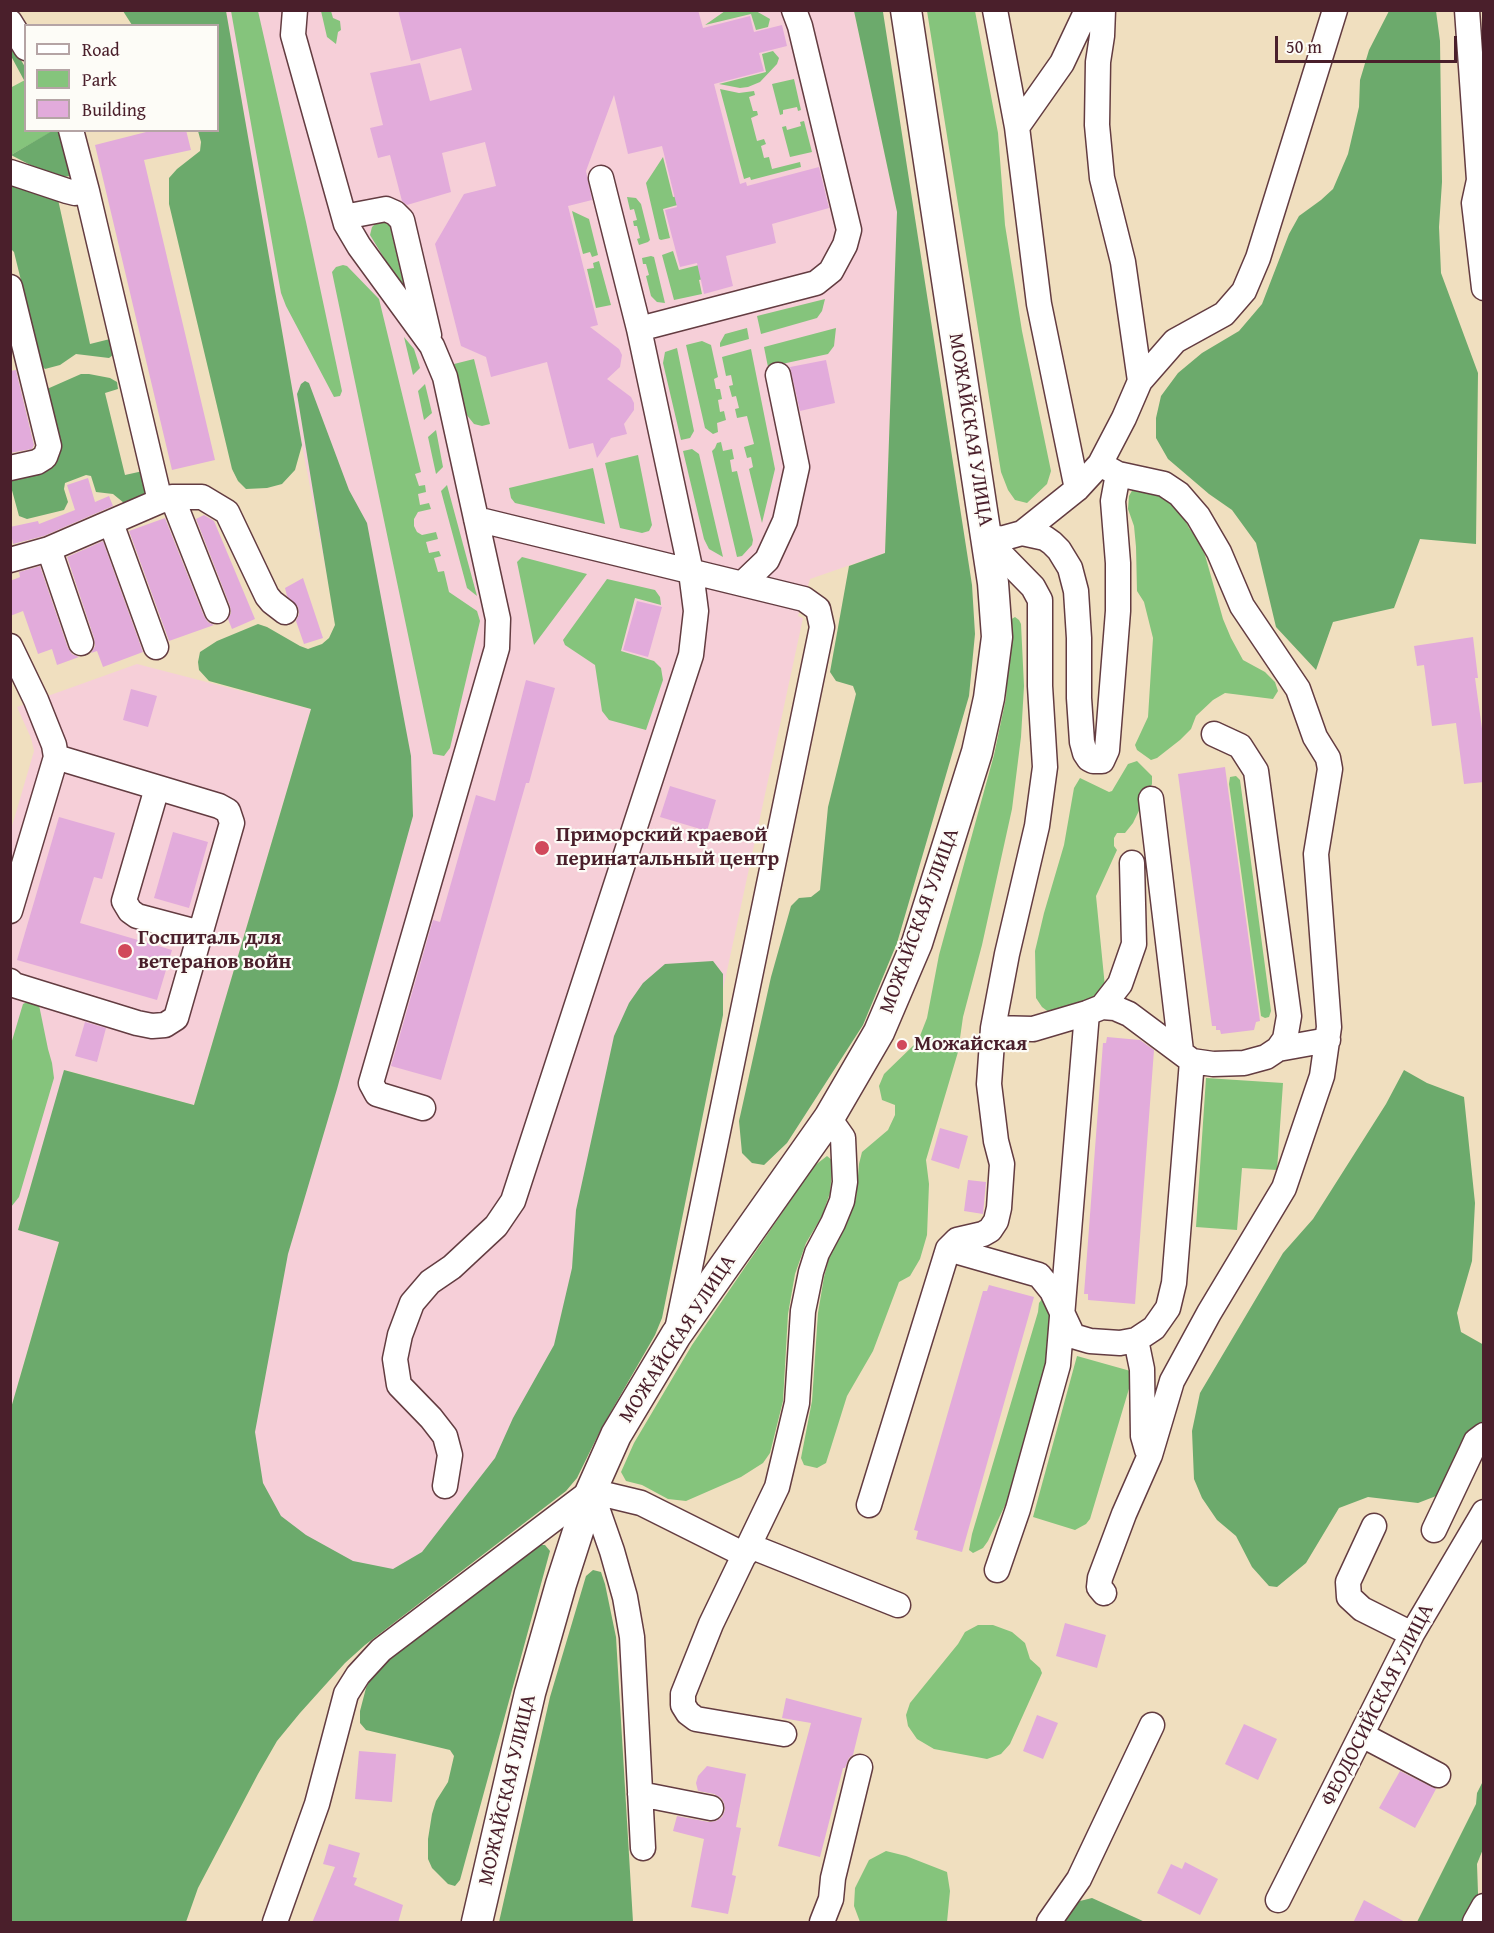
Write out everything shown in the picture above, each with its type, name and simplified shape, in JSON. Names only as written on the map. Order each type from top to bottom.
[{"type":"main road","name":"МОЖАЙСКАЯ УЛИЦА","points":[[477,1923],[530,1693],[561,1584],[591,1491],[616,1435],[676,1335],[829,1118],[879,1032],[901,985],[921,931],[977,752],[996,661],[997,637],[993,583],[906,10]]},
{"type":"street","points":[[295,10],[293,35],[346,224],[359,246],[432,346]]},
{"type":"street","points":[[639,329],[816,283],[831,271],[845,245],[849,230],[800,26],[794,10]]},
{"type":"street","points":[[995,10],[1017,127],[1039,304],[1077,489]]},
{"type":"street","points":[[1017,127],[1062,63],[1087,10]]},
{"type":"street","points":[[1103,10],[1098,62],[1097,125],[1101,178],[1123,262],[1140,381]]},
{"type":"street","points":[[1022,533],[1045,538],[1052,543],[1070,568],[1076,591],[1082,742],[1089,759],[1102,761],[1107,750],[1118,611],[1118,563],[1109,469],[1124,418],[1140,381],[1175,341],[1224,314],[1244,291],[1258,258],[1335,10]]},
{"type":"street","points":[[1467,10],[1479,180],[1474,203],[1484,288]]},
{"type":"street","points":[[10,22],[24,45]]},
{"type":"street","points":[[71,132],[166,499],[217,611]]},
{"type":"street","points":[[10,172],[75,193],[87,191]]},
{"type":"street","points":[[445,1486],[450,1455],[445,1436],[399,1384],[395,1359],[400,1335],[412,1303],[430,1282],[452,1267],[496,1226],[513,1202],[690,655],[696,610],[691,572],[639,329],[601,178]]},
{"type":"street","points":[[344,217],[386,209],[395,213],[402,220],[432,346],[445,377],[498,618],[497,648],[371,1083],[376,1094],[423,1108]]},
{"type":"street","points":[[10,287],[20,366],[49,446],[45,457],[37,462],[10,468]]},
{"type":"street","points":[[742,584],[766,560],[785,521],[797,467],[778,375]]},
{"type":"street","points":[[986,539],[1004,538],[1022,533],[1077,489],[1109,469],[1164,484],[1179,494],[1198,516],[1219,552],[1242,606],[1298,689],[1315,737],[1328,758],[1330,769],[1316,854],[1329,1027],[1322,1076],[1284,1188],[1209,1313],[1172,1381],[1150,1455],[1124,1514],[1101,1578],[1099,1587],[1104,1593]]},
{"type":"street","points":[[10,560],[48,549],[166,499],[202,497],[227,512],[267,596],[285,612]]},
{"type":"street","points":[[477,519],[804,599],[818,609],[822,627],[676,1335]]},
{"type":"street","points":[[111,523],[156,648]]},
{"type":"street","points":[[869,1505],[948,1249],[957,1240],[990,1230],[998,1214],[1002,1164],[996,1141],[989,1084],[993,1028],[1007,954],[1037,826],[1045,767],[1040,686],[1040,600],[1033,587],[986,539]]},
{"type":"street","points":[[48,549],[81,643]]},
{"type":"street","points":[[10,646],[36,700],[54,745],[56,757],[10,911]]},
{"type":"street","points":[[1214,734],[1240,746],[1256,771],[1289,1016],[1285,1039],[1278,1050]]},
{"type":"street","points":[[12,988],[152,1026],[165,1025],[176,1018],[232,823],[228,811],[219,806],[56,757]]},
{"type":"street","points":[[157,788],[124,901],[130,911],[137,916],[201,933]]},
{"type":"street","points":[[948,1249],[1039,1275],[1052,1291],[1073,1336],[1090,1341],[1120,1343],[1136,1340],[1154,1328],[1168,1308],[1174,1283],[1187,1056],[1151,799]]},
{"type":"street","points":[[997,1570],[1018,1509],[1058,1365],[1094,1010],[1120,984],[1134,944],[1132,863]]},
{"type":"street","points":[[993,1028],[1034,1029],[1094,1010],[1115,1008],[1129,1014],[1187,1056],[1213,1064],[1244,1063],[1266,1057],[1278,1050],[1328,1040]]},
{"type":"street","points":[[784,1734],[696,1719],[688,1713],[683,1704],[683,1695],[711,1624],[777,1486],[789,1441],[797,1403],[803,1311],[810,1272],[842,1201],[845,1161],[843,1138],[829,1118]]},
{"type":"street","points":[[1136,1340],[1144,1385],[1143,1436],[1150,1455]]},
{"type":"street","points":[[1434,1530],[1476,1441],[1484,1435]]},
{"type":"street","points":[[591,1491],[641,1503],[748,1550],[898,1605]]},
{"type":"street","points":[[591,1491],[625,1597],[644,1709],[640,1794],[643,1848]]},
{"type":"street","points":[[275,1923],[317,1803],[346,1694],[358,1675],[390,1642],[591,1491]]},
{"type":"street","name":"ФЕОДОСИЙСКАЯ УЛИЦА","points":[[1278,1900],[1412,1634],[1484,1512]]},
{"type":"street","points":[[1374,1526],[1348,1582],[1349,1598],[1362,1609],[1412,1634]]},
{"type":"street","points":[[1049,1923],[1079,1879],[1152,1725]]},
{"type":"street","points":[[1362,1735],[1438,1775]]},
{"type":"street","points":[[822,1923],[831,1899],[833,1878],[860,1767]]},
{"type":"street","points":[[640,1794],[711,1808]]},
{"type":"street","points":[[1475,1923],[1484,1906]]},
{"type":"shaded area","name":"Приморский краевой перинатальный центр","points":[[226,11],[854,11],[897,212],[885,553],[810,579],[798,616],[803,618],[722,994],[545,1492],[317,1666],[220,1640],[352,706],[302,445]]},
{"type":"shaded area","name":"Госпиталь для ветеранов войн","points":[[137,664],[311,709],[194,1105],[65,1070],[18,1229],[59,1241],[11,1408],[10,833],[34,751],[31,738],[17,707]]},
{"type":"green space","points":[[123,11],[226,11],[302,445],[295,470],[282,484],[267,488],[246,489],[238,481],[232,469],[169,204],[169,178],[200,151],[201,142],[198,132],[219,132],[219,24],[131,24]]},
{"type":"green space","points":[[231,11],[258,11],[342,391],[340,396],[334,397],[281,293]]},
{"type":"green space","points":[[321,11],[331,11],[333,18],[340,21],[341,30],[338,32],[336,44],[327,37]]},
{"type":"green space","points":[[725,11],[756,11],[770,19],[768,27],[756,30],[751,14],[705,25]]},
{"type":"green space","points":[[854,11],[883,11],[972,585],[975,634],[969,696],[897,943],[863,1025],[787,1143],[764,1165],[752,1163],[742,1153],[739,1121],[771,977],[791,906],[799,898],[811,897],[820,890],[828,807],[856,694],[853,686],[836,681],[830,672],[849,566],[885,553],[897,212]]},
{"type":"green space","points":[[927,11],[975,11],[998,133],[1005,225],[1022,331],[1051,471],[1047,484],[1027,503],[1015,500],[1001,472]]},
{"type":"green space","points":[[1389,11],[1436,11],[1440,41],[1442,182],[1439,227],[1441,273],[1478,373],[1476,544],[1420,539],[1394,608],[1333,622],[1316,670],[1276,627],[1256,543],[1232,510],[1209,494],[1168,459],[1156,438],[1156,418],[1161,396],[1178,373],[1202,353],[1239,331],[1262,304],[1289,234],[1299,216],[1333,189],[1348,154],[1359,107],[1360,80],[1369,50]]},
{"type":"green space","points":[[10,41],[24,65],[24,80],[11,56]]},
{"type":"green space","points":[[773,51],[779,58],[777,64],[760,82],[740,88],[719,84],[766,72],[762,54]]},
{"type":"green space","points":[[794,79],[801,110],[798,111],[797,107],[783,110],[783,114],[780,115],[772,84]]},
{"type":"green space","points":[[24,81],[24,132],[51,132],[11,155],[10,88]]},
{"type":"green space","points":[[720,89],[739,93],[754,91],[755,95],[749,97],[753,111],[757,111],[758,115],[751,118],[757,141],[764,139],[766,144],[761,146],[764,158],[769,157],[772,169],[800,162],[801,167],[751,180],[750,177],[744,179]]},
{"type":"green space","points":[[804,121],[812,152],[790,157],[782,127],[786,126],[787,130],[801,126],[800,122]]},
{"type":"green space","points":[[50,132],[61,132],[72,173],[64,177],[42,171],[11,155]]},
{"type":"green space","points":[[663,157],[673,197],[678,196],[681,204],[663,209],[670,238],[661,240],[646,183]]},
{"type":"green space","points":[[11,182],[57,195],[90,344],[110,339],[113,355],[109,358],[76,354],[60,365],[45,369],[42,366],[14,252],[11,249]]},
{"type":"green space","points":[[627,197],[636,198],[641,204],[650,240],[648,242],[639,245],[637,226],[634,226],[633,221],[637,220],[634,209],[630,210]]},
{"type":"green space","points":[[572,211],[589,219],[598,255],[592,257],[590,252],[583,254]]},
{"type":"green space","points":[[377,222],[385,222],[390,226],[406,294],[370,235],[372,227]]},
{"type":"green space","points":[[673,251],[679,270],[699,265],[703,279],[699,280],[702,294],[674,300],[662,255]]},
{"type":"green space","points":[[654,257],[665,303],[657,302],[651,296],[646,276],[649,275],[642,258]]},
{"type":"green space","points":[[599,261],[611,305],[596,308],[587,269],[594,268],[593,263]]},
{"type":"green space","points":[[347,266],[379,299],[421,472],[415,474],[419,486],[425,485],[426,492],[418,494],[420,505],[429,503],[431,509],[418,512],[414,519],[414,526],[422,535],[436,532],[438,539],[426,542],[429,553],[439,551],[441,556],[434,558],[438,572],[444,571],[449,592],[477,611],[480,621],[450,748],[444,756],[433,754],[332,272],[336,267]]},
{"type":"green space","points":[[825,299],[822,311],[817,318],[761,334],[757,316]]},
{"type":"green space","points":[[747,328],[749,339],[720,347],[725,334]]},
{"type":"green space","points":[[836,328],[834,346],[828,354],[768,367],[764,347]]},
{"type":"green space","points":[[404,337],[414,349],[420,368],[413,375]]},
{"type":"green space","points":[[702,341],[711,345],[718,377],[714,379],[716,389],[720,389],[722,399],[718,400],[720,412],[724,411],[726,420],[717,423],[718,432],[713,434],[705,428],[686,345]]},
{"type":"green space","points":[[677,348],[694,431],[690,438],[681,440],[663,363],[665,352]]},
{"type":"green space","points":[[751,349],[775,469],[762,523],[749,469],[753,467],[751,457],[747,458],[744,447],[754,444],[747,416],[737,418],[735,409],[739,408],[736,396],[732,397],[729,386],[733,385],[731,375],[726,376],[722,357]]},
{"type":"green space","points":[[474,359],[490,424],[482,426],[474,424],[466,414],[454,364]]},
{"type":"green space","points":[[81,374],[110,378],[117,382],[118,389],[105,393],[125,475],[143,471],[145,496],[130,503],[124,503],[113,494],[96,492],[91,476],[86,475],[65,483],[64,489],[68,502],[64,510],[27,519],[19,516],[10,483],[13,478],[41,471],[47,389]]},
{"type":"green space","points":[[305,381],[309,383],[349,490],[367,523],[411,756],[413,816],[337,1089],[288,1254],[255,1432],[263,1483],[281,1516],[306,1535],[353,1561],[393,1569],[422,1552],[495,1458],[513,1418],[554,1345],[572,1268],[576,1210],[614,1036],[629,1003],[643,983],[665,964],[713,961],[723,974],[723,1015],[662,1318],[577,1478],[566,1491],[365,1645],[345,1663],[300,1713],[277,1741],[258,1774],[198,1888],[186,1922],[11,1922],[11,1408],[59,1242],[18,1230],[64,1070],[194,1105],[311,709],[209,681],[199,670],[200,652],[217,641],[258,624],[308,649],[322,644],[329,638],[335,625],[297,394],[301,384]]},
{"type":"green space","points":[[425,384],[432,413],[424,420],[418,391]]},
{"type":"green space","points":[[436,430],[443,467],[436,474],[428,437]]},
{"type":"green space","points":[[721,442],[723,451],[732,449],[734,459],[730,460],[732,472],[737,471],[753,540],[752,545],[742,556],[737,557],[712,451],[717,443]]},
{"type":"green space","points":[[692,449],[699,454],[723,557],[709,549],[704,539],[683,451]]},
{"type":"green space","points":[[638,455],[652,525],[649,531],[642,533],[620,528],[605,463]]},
{"type":"green space","points":[[593,468],[605,524],[515,503],[511,498],[509,488]]},
{"type":"green space","points":[[447,485],[477,596],[467,588],[441,491]]},
{"type":"green space","points":[[1133,489],[1154,489],[1181,511],[1205,555],[1223,619],[1231,638],[1243,660],[1265,672],[1275,682],[1278,691],[1273,699],[1225,693],[1213,700],[1196,716],[1191,729],[1180,740],[1151,760],[1137,750],[1135,745],[1148,717],[1153,638],[1144,602],[1137,591],[1134,526],[1128,509],[1129,496]]},
{"type":"green space","points":[[522,557],[587,574],[534,645],[517,562]]},
{"type":"green space","points":[[607,579],[655,590],[660,597],[661,605],[635,598],[621,651],[654,661],[661,668],[663,680],[646,730],[609,720],[602,711],[595,665],[565,645],[563,640]]},
{"type":"green space","points":[[1015,617],[1021,624],[1024,686],[1021,737],[1012,809],[982,945],[963,1017],[958,1052],[926,1160],[929,1184],[927,1235],[920,1259],[910,1276],[899,1282],[873,1351],[847,1396],[826,1463],[817,1468],[804,1465],[801,1458],[812,1401],[818,1313],[824,1277],[829,1258],[846,1226],[856,1199],[862,1152],[888,1130],[895,1115],[895,1105],[882,1100],[879,1086],[884,1074],[918,1041],[927,1018],[939,955],[994,755],[1006,698],[1010,620]]},
{"type":"green space","points":[[1137,761],[1152,776],[1152,784],[1133,823],[1125,833],[1117,833],[1114,838],[1114,846],[1117,850],[1096,896],[1105,987],[1094,999],[1050,1013],[1036,998],[1035,951],[1064,845],[1074,788],[1080,778],[1109,792],[1112,791],[1128,764]]},
{"type":"green space","points":[[1236,776],[1240,780],[1271,1011],[1269,1017],[1265,1018],[1261,1016],[1229,784],[1230,777]]},
{"type":"green space","points":[[27,1002],[39,1005],[54,1078],[19,1197],[11,1207],[11,1044],[23,1004]]},
{"type":"green space","points":[[1404,1070],[1427,1083],[1464,1097],[1475,1203],[1472,1261],[1457,1313],[1461,1332],[1484,1345],[1483,1453],[1449,1491],[1418,1503],[1368,1497],[1339,1508],[1306,1563],[1277,1587],[1269,1586],[1252,1567],[1236,1536],[1217,1520],[1202,1498],[1194,1479],[1192,1431],[1200,1393],[1283,1253],[1313,1219],[1386,1104]]},
{"type":"green space","points":[[1206,1078],[1283,1083],[1277,1170],[1242,1168],[1237,1230],[1196,1227]]},
{"type":"green space","points":[[827,1156],[833,1161],[830,1193],[822,1216],[806,1243],[795,1274],[788,1314],[783,1401],[770,1453],[763,1463],[741,1477],[686,1501],[668,1499],[642,1485],[626,1481],[621,1472],[634,1443],[692,1345],[814,1166]]},
{"type":"green space","points":[[1045,1298],[1057,1323],[1035,1400],[1035,1409],[1009,1497],[988,1541],[983,1548],[973,1553],[969,1550],[972,1534],[1039,1303]]},
{"type":"green space","points":[[1077,1356],[1134,1372],[1090,1519],[1075,1530],[1033,1517]]},
{"type":"green space","points":[[540,1545],[545,1545],[550,1551],[460,1880],[455,1886],[448,1884],[432,1868],[428,1859],[432,1814],[436,1801],[448,1782],[454,1756],[450,1750],[366,1730],[360,1723],[360,1711],[366,1688],[373,1674],[383,1664]]},
{"type":"green space","points":[[593,1570],[601,1572],[616,1637],[633,1922],[499,1922],[550,1697],[586,1576]]},
{"type":"green space","points":[[978,1625],[993,1625],[1012,1632],[1025,1643],[1030,1659],[1042,1673],[1010,1744],[1001,1754],[987,1759],[934,1749],[917,1739],[908,1726],[906,1715],[910,1703],[958,1644],[965,1632]]},
{"type":"green space","points":[[1483,1781],[1483,1849],[1477,1864],[1479,1922],[1417,1922],[1476,1804],[1477,1793]]},
{"type":"green space","points":[[886,1851],[947,1872],[950,1891],[947,1922],[860,1922],[854,1906],[855,1888],[869,1860]]},
{"type":"green space","points":[[1092,1898],[1145,1922],[1060,1922],[1080,1901]]},
{"type":"building","points":[[398,10],[698,10],[703,28],[750,16],[754,32],[782,25],[787,46],[759,53],[764,71],[714,84],[740,184],[746,182],[747,186],[819,167],[829,208],[772,224],[776,243],[726,256],[733,286],[704,294],[697,263],[680,267],[665,210],[677,207],[662,146],[628,154],[614,95],[586,171],[592,200],[568,206],[598,325],[590,327],[619,349],[622,355],[620,367],[607,379],[631,397],[634,403],[634,410],[624,424],[627,434],[611,438],[597,458],[593,443],[569,449],[547,362],[491,377],[486,357],[461,346],[435,244],[464,194],[496,186],[485,142],[442,153],[451,192],[407,205],[402,201],[390,155],[378,158],[370,128],[383,125],[370,73],[420,63],[430,101],[472,90],[461,48],[411,61]]},
{"type":"building","points":[[146,132],[186,132],[191,150],[144,160],[215,460],[172,470],[95,145]]},
{"type":"building","points":[[826,360],[835,403],[800,411],[790,367]]},
{"type":"building","points":[[16,370],[34,445],[32,449],[10,453],[10,371]]},
{"type":"building","points":[[88,478],[95,502],[109,496],[113,506],[44,536],[13,544],[10,527],[38,521],[39,524],[75,510],[67,485]]},
{"type":"building","points":[[204,515],[214,521],[255,619],[232,629],[228,619],[231,613],[230,606],[196,519]]},
{"type":"building","points":[[165,518],[204,616],[214,625],[169,641],[129,531]]},
{"type":"building","points":[[103,541],[143,652],[103,667],[97,651],[91,653],[95,646],[94,638],[67,557]]},
{"type":"building","points":[[40,566],[68,648],[72,654],[79,657],[57,665],[52,649],[38,654],[23,611],[10,616],[10,581],[20,577],[19,572]]},
{"type":"building","points":[[303,578],[323,638],[304,644],[296,621],[299,614],[298,607],[287,596],[285,588]]},
{"type":"building","points":[[637,601],[662,607],[648,657],[623,650]]},
{"type":"building","points":[[1473,637],[1478,678],[1475,678],[1484,743],[1484,782],[1464,784],[1456,723],[1432,726],[1424,665],[1417,666],[1414,646]]},
{"type":"building","points":[[526,680],[555,688],[441,1080],[391,1066],[433,920],[440,922],[476,795],[495,801]]},
{"type":"building","points":[[131,689],[157,696],[148,727],[123,720]]},
{"type":"building","points":[[1225,767],[1260,1021],[1256,1022],[1254,1030],[1221,1034],[1220,1030],[1216,1030],[1216,1026],[1212,1026],[1178,774]]},
{"type":"building","points":[[670,786],[716,800],[707,831],[660,817]]},
{"type":"building","points":[[59,817],[115,833],[102,879],[94,877],[80,923],[172,950],[157,1000],[17,960]]},
{"type":"building","points":[[173,832],[208,842],[189,908],[154,898]]},
{"type":"building","points":[[85,1022],[106,1028],[97,1062],[75,1056]]},
{"type":"building","points":[[1107,1037],[1140,1040],[1154,1050],[1135,1304],[1088,1300],[1088,1294],[1084,1294],[1103,1043],[1106,1043]]},
{"type":"building","points":[[940,1128],[968,1136],[959,1169],[931,1160]]},
{"type":"building","points":[[968,1180],[986,1182],[983,1214],[964,1211]]},
{"type":"building","points":[[989,1285],[1034,1297],[962,1552],[916,1539],[918,1531],[914,1530],[983,1291],[987,1291]]},
{"type":"building","points":[[1065,1623],[1106,1635],[1097,1668],[1056,1656]]},
{"type":"building","points":[[786,1698],[862,1718],[853,1755],[843,1768],[820,1857],[778,1846],[811,1723],[782,1718]]},
{"type":"building","points":[[1037,1715],[1058,1723],[1043,1759],[1023,1751]]},
{"type":"building","points":[[1244,1724],[1277,1739],[1258,1780],[1225,1764]]},
{"type":"building","points":[[359,1751],[396,1754],[392,1802],[355,1799]]},
{"type":"building","points":[[707,1766],[746,1774],[736,1827],[741,1828],[732,1875],[736,1876],[728,1914],[691,1907],[704,1839],[673,1831],[677,1816],[709,1822],[722,1817],[725,1810],[721,1798],[698,1791],[696,1783],[698,1776]]},
{"type":"building","points":[[1400,1771],[1436,1789],[1415,1828],[1379,1808]]},
{"type":"building","points":[[329,1844],[360,1853],[353,1877],[357,1878],[354,1885],[403,1905],[398,1923],[312,1923],[335,1867],[323,1864]]},
{"type":"building","points":[[1185,1862],[1218,1879],[1200,1915],[1157,1893],[1171,1864],[1182,1869]]},
{"type":"building","points":[[1364,1900],[1407,1923],[1353,1923]]},
{"type":"place","name":"Приморский краевой перинатальный центр","points":[[542,848]]},
{"type":"place","name":"Госпиталь для ветеранов войн","points":[[125,951]]},
{"type":"place","name":"Можайская","points":[[902,1045]]}]
